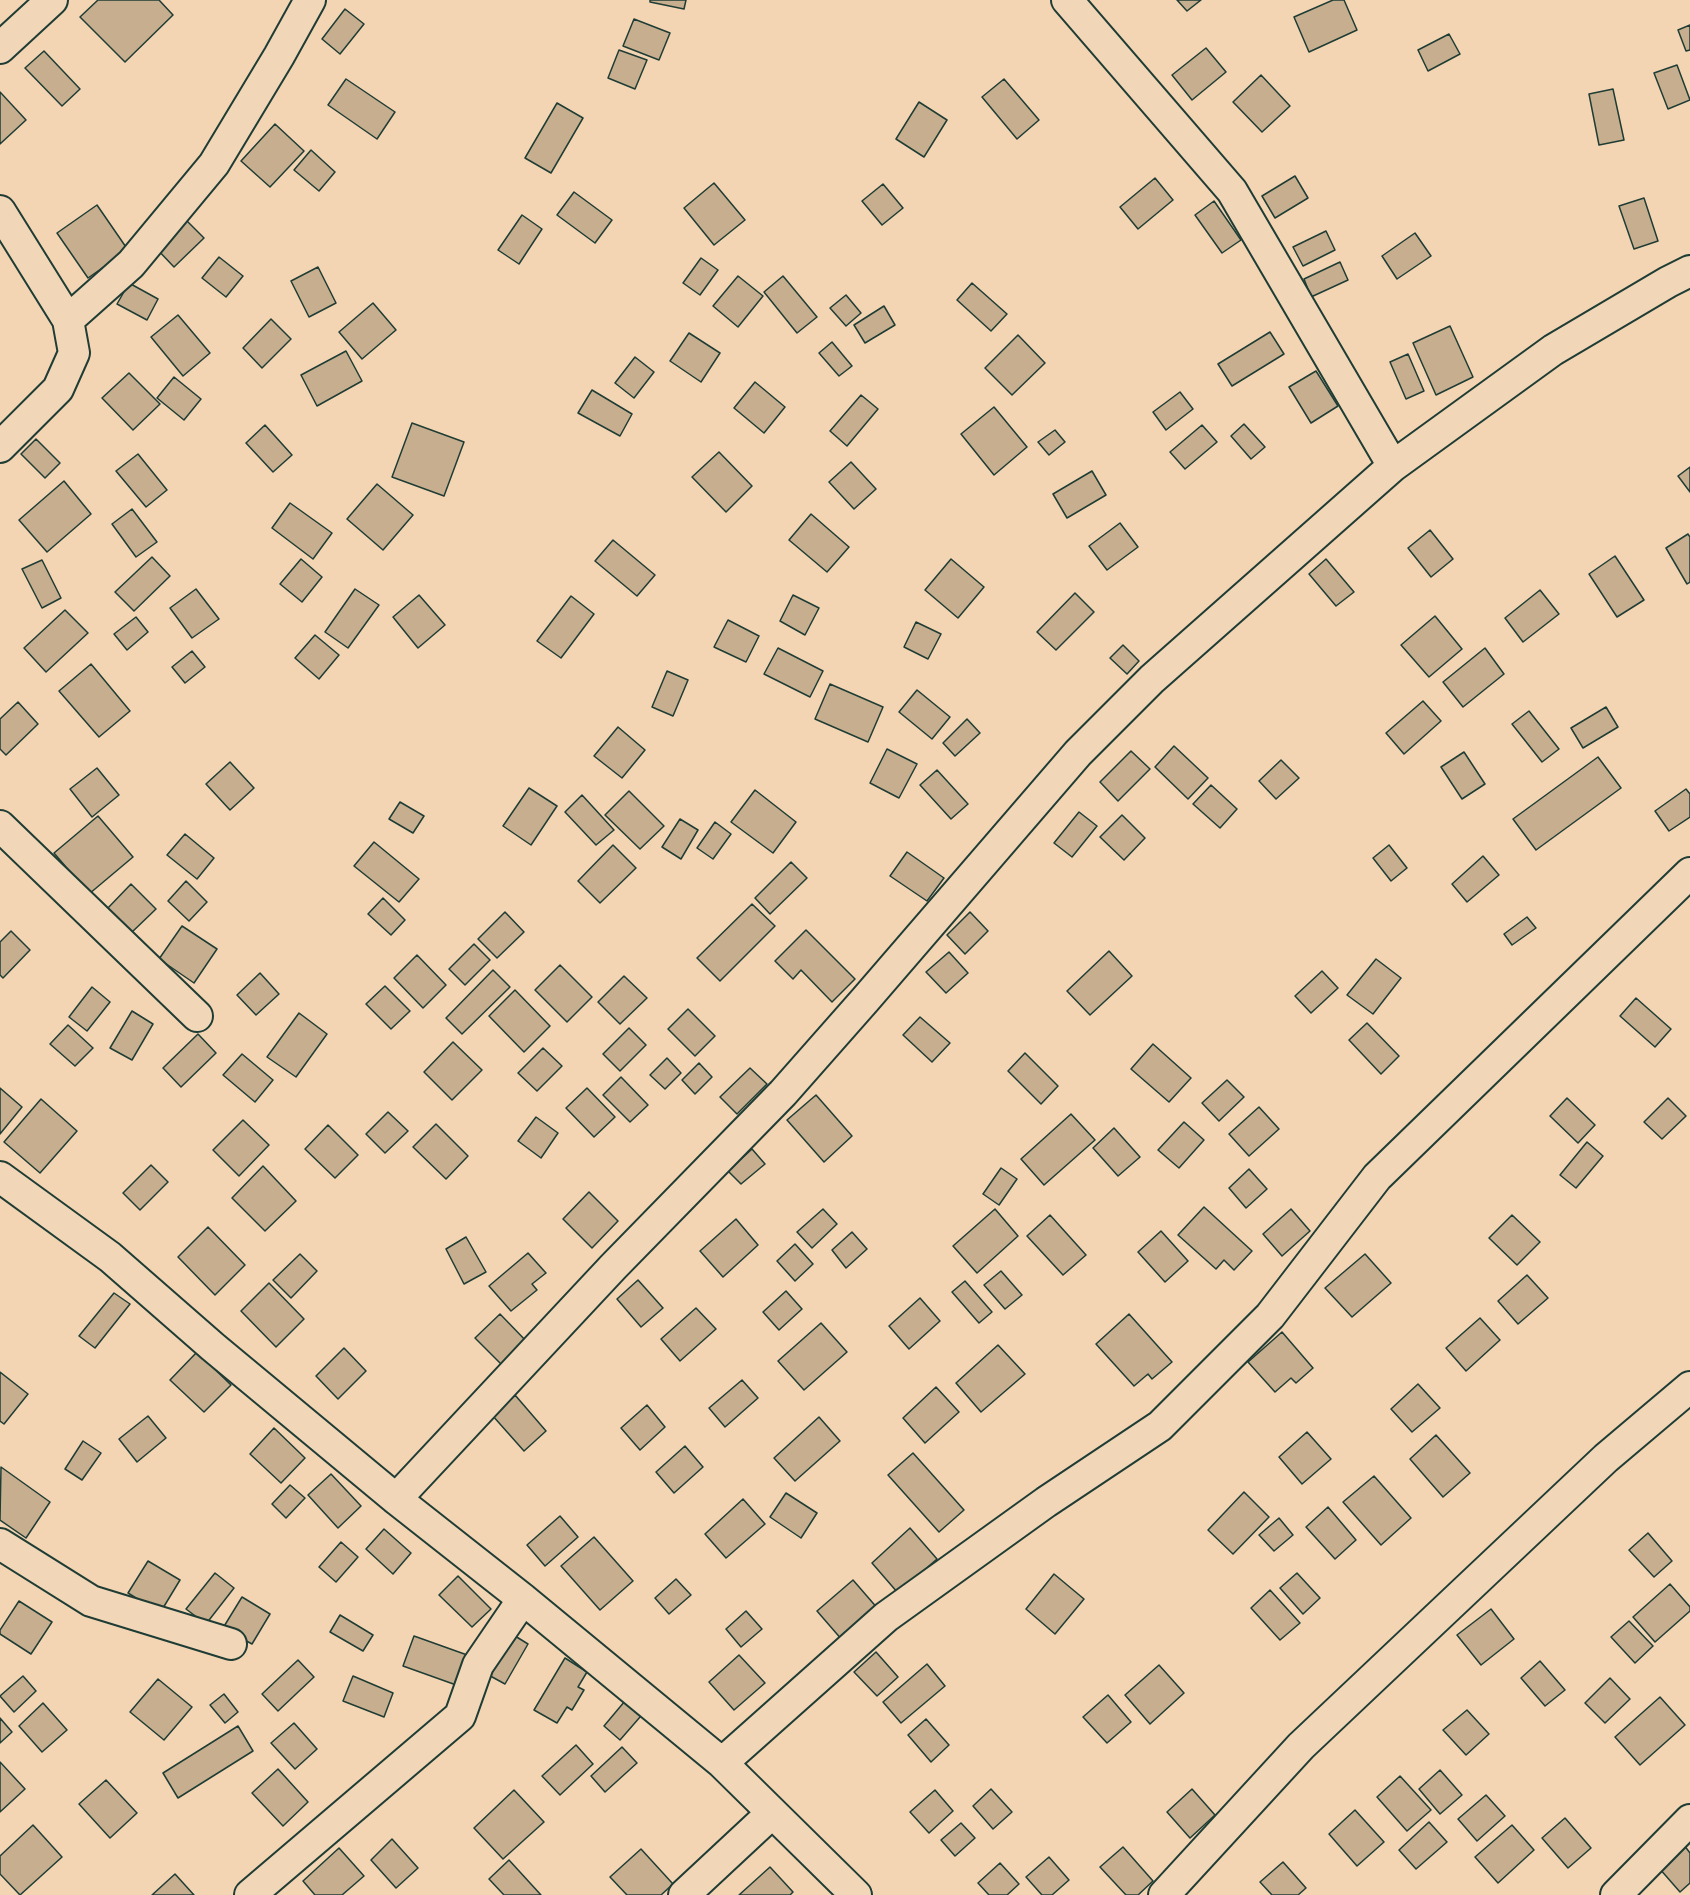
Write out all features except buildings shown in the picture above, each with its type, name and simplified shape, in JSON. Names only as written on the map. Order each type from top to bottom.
[{"type":"street","points":[[0,48],[52,0]]},
{"type":"street","points":[[68,320],[131,264],[214,164],[310,0]]},
{"type":"street","points":[[1067,0],[1232,191],[1393,466]]},
{"type":"street","points":[[0,211],[68,320],[74,353],[58,389],[0,447]]},
{"type":"street","points":[[396,1499],[613,1267],[783,1093],[1078,753],[1152,679],[1393,466],[1552,350],[1690,271]]},
{"type":"street","points":[[0,826],[197,1016]]},
{"type":"street","points":[[722,1763],[886,1617],[1046,1502],[1160,1426],[1270,1316],[1377,1177],[1690,873]]},
{"type":"street","points":[[0,1177],[110,1257],[213,1347],[396,1499],[523,1599],[722,1763],[856,1895]]},
{"type":"street","points":[[1164,1895],[1301,1746],[1597,1466],[1690,1387]]},
{"type":"street","points":[[0,1544],[91,1601],[231,1644]]},
{"type":"street","points":[[250,1895],[460,1716],[478,1665],[523,1599]]},
{"type":"street","points":[[684,1895],[772,1813]]},
{"type":"street","points":[[1616,1895],[1690,1820]]}]
